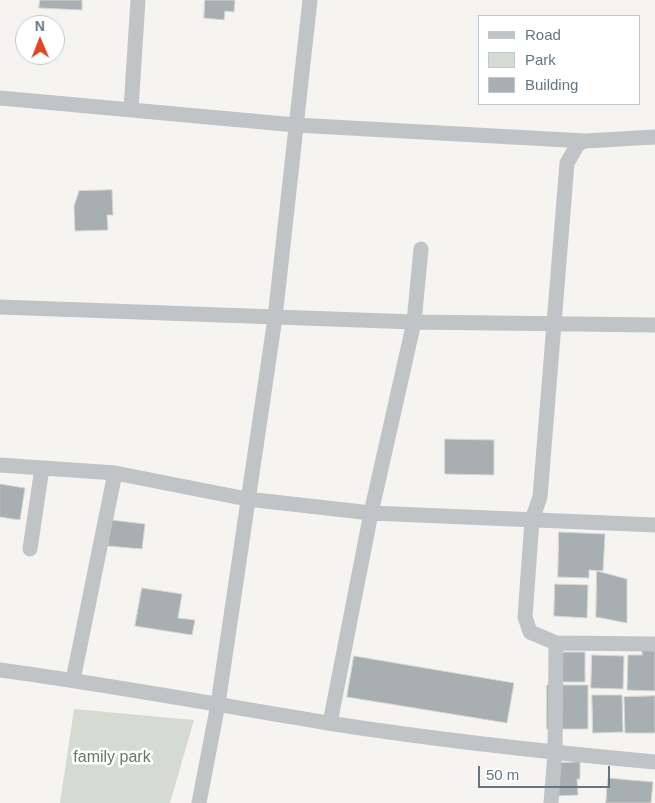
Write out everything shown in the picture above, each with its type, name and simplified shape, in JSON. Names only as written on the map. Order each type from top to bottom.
[{"type":"street","points":[[131,109],[138,0]]},
{"type":"street","points":[[199,803],[218,704],[274,318],[310,0]]},
{"type":"street","points":[[0,98],[296,125],[585,141],[655,137]]},
{"type":"street","points":[[585,141],[578,144],[567,162],[540,497],[532,520],[525,617],[530,632],[556,643],[655,644]]},
{"type":"street","points":[[330,723],[371,513],[414,322],[421,249]]},
{"type":"street","points":[[0,307],[414,322],[655,325]]},
{"type":"street","points":[[0,464],[115,473],[247,499],[371,513],[655,525]]},
{"type":"street","points":[[30,549],[42,468]]},
{"type":"street","points":[[73,680],[115,473]]},
{"type":"street","points":[[551,803],[555,752],[556,643]]},
{"type":"street","points":[[0,670],[73,680],[330,723],[555,752],[655,762]]},
{"type":"green space","name":"family park","points":[[74,709],[194,720],[170,803],[60,803]]},
{"type":"building","points":[[40,0],[82,0],[82,10],[39,8]]},
{"type":"building","points":[[205,0],[235,0],[234,12],[225,11],[224,20],[204,18]]},
{"type":"building","points":[[112,190],[113,215],[107,215],[108,230],[75,231],[74,206],[79,191]]},
{"type":"building","points":[[445,439],[494,440],[494,475],[445,474]]},
{"type":"building","points":[[0,484],[25,488],[20,520],[0,517]]},
{"type":"building","points":[[111,520],[145,524],[142,549],[108,546]]},
{"type":"building","points":[[559,532],[605,534],[603,571],[589,570],[589,578],[558,577]]},
{"type":"building","points":[[597,571],[627,579],[627,623],[596,617]]},
{"type":"building","points":[[555,584],[588,585],[587,618],[554,616]]},
{"type":"building","points":[[142,588],[182,594],[178,618],[195,620],[192,635],[135,626]]},
{"type":"building","points":[[642,650],[655,651],[655,691],[627,690],[628,655],[642,655]]},
{"type":"building","points":[[556,652],[585,652],[585,682],[556,682]]},
{"type":"building","points":[[592,655],[624,656],[623,689],[591,688]]},
{"type":"building","points":[[354,656],[514,683],[507,723],[347,697]]},
{"type":"building","points":[[547,685],[588,685],[588,729],[547,729]]},
{"type":"building","points":[[592,695],[622,695],[623,732],[593,733]]},
{"type":"building","points":[[655,696],[655,733],[625,733],[624,697]]},
{"type":"building","points":[[580,762],[580,779],[577,779],[578,795],[554,796],[553,763]]},
{"type":"building","points":[[608,778],[653,782],[651,803],[606,803]]}]
